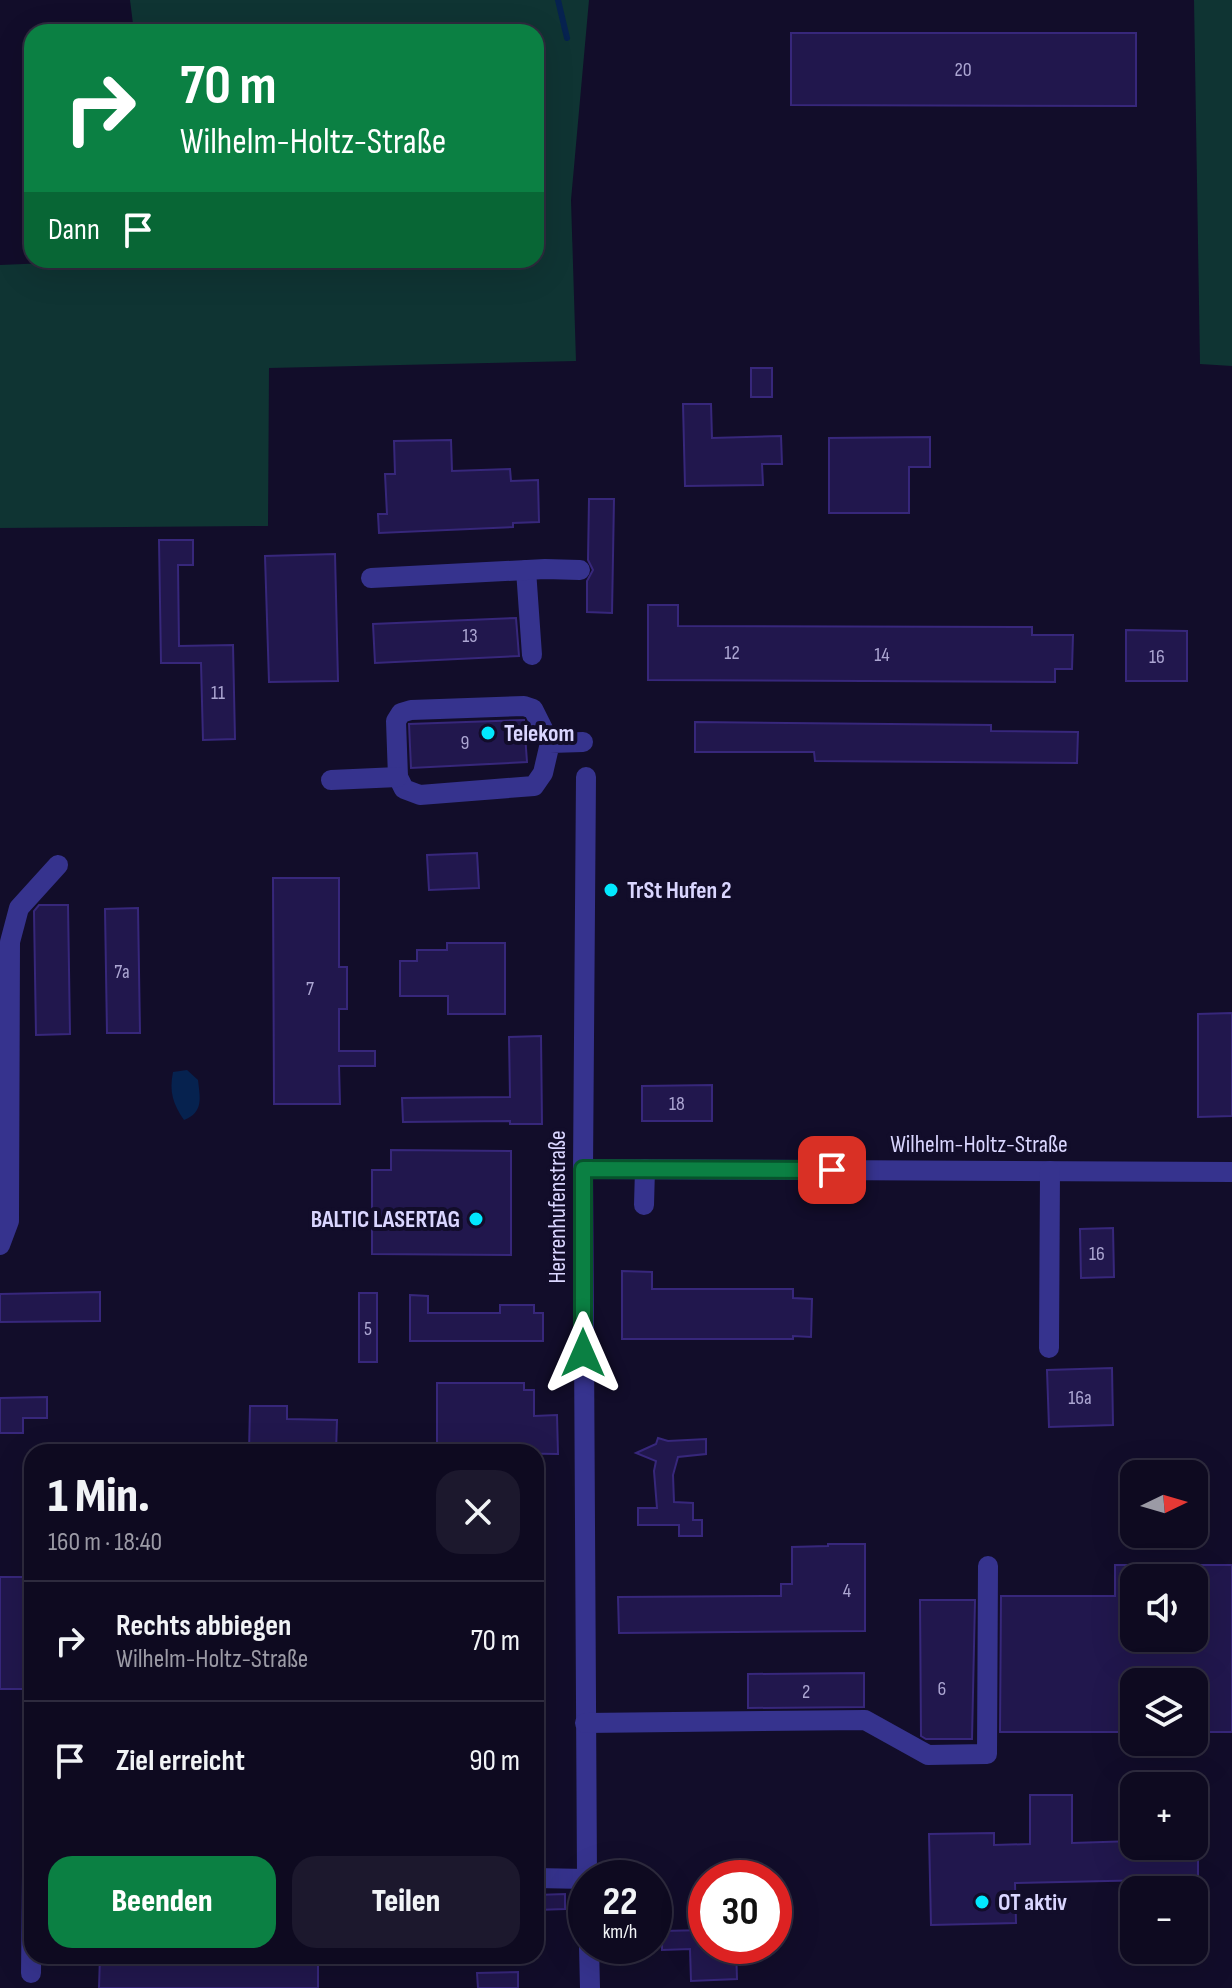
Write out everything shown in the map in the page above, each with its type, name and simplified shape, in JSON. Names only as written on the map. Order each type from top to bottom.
[{"type":"street","points":[[526,570],[532,655]]},
{"type":"street","points":[[371,578],[580,570]]},
{"type":"street","points":[[524,706],[533,709],[550,743],[543,773],[534,786],[420,795],[404,789],[398,777],[396,721],[401,713],[411,710],[524,706]]},
{"type":"street","points":[[550,743],[583,742]]},
{"type":"street","points":[[331,780],[398,777]]},
{"type":"street","name":"Herrenhufenstraße","points":[[586,777],[583,1169],[586,1860]]},
{"type":"street","points":[[0,1245],[9,1221],[10,942],[19,908],[58,865]]},
{"type":"street","name":"Wilhelm-Holtz-Straße","points":[[583,1169],[1232,1172]]},
{"type":"street","points":[[644,1205],[645,1169]]},
{"type":"street","points":[[1049,1348],[1050,1171]]},
{"type":"street","points":[[585,1723],[865,1720],[928,1755],[987,1754],[988,1566]]},
{"type":"street","points":[[544,1878],[568,1878]]},
{"type":"street","points":[[31,1964],[31,1973]]},
{"type":"street","points":[[589,1964],[590,1988]]},
{"type":"green space","points":[[130,0],[589,0],[571,200],[576,361],[269,368],[268,526],[0,528],[0,265],[24,264],[24,268],[544,268],[544,24],[133,24]]},
{"type":"green space","points":[[1194,0],[1232,0],[1232,366],[1200,364]]},
{"type":"water","points":[[187,1070],[198,1080],[200,1098],[198,1109],[184,1120],[177,1109],[171,1086],[173,1072]]},
{"type":"building","points":[[791,33],[1136,33],[1136,106],[791,105]]},
{"type":"building","points":[[751,368],[772,368],[772,397],[751,397]]},
{"type":"building","points":[[683,404],[711,404],[712,438],[781,436],[782,464],[762,464],[763,485],[685,486]]},
{"type":"building","points":[[930,437],[930,467],[909,467],[909,513],[829,513],[829,438]]},
{"type":"building","points":[[451,440],[452,471],[510,469],[511,481],[538,480],[539,522],[513,523],[513,527],[379,533],[378,514],[387,514],[385,474],[395,474],[394,441]]},
{"type":"building","points":[[589,499],[614,499],[612,613],[587,612],[587,581],[593,570],[588,560]]},
{"type":"building","points":[[159,540],[193,540],[193,565],[178,565],[179,646],[233,645],[235,739],[203,740],[201,663],[161,663]]},
{"type":"building","points":[[335,554],[338,681],[269,682],[265,556]]},
{"type":"building","points":[[648,605],[678,605],[678,626],[1032,627],[1032,635],[1073,635],[1072,669],[1055,669],[1055,682],[648,680]]},
{"type":"building","points":[[516,618],[519,656],[375,663],[373,624]]},
{"type":"building","points":[[1126,630],[1187,631],[1187,681],[1126,681]]},
{"type":"building","points":[[524,720],[527,762],[411,768],[409,724]]},
{"type":"building","points":[[695,722],[991,725],[991,731],[1078,732],[1077,763],[815,761],[814,752],[695,752]]},
{"type":"building","points":[[477,853],[479,888],[429,890],[427,855]]},
{"type":"building","points":[[273,878],[339,878],[339,967],[347,967],[347,1009],[339,1009],[339,1051],[375,1051],[375,1066],[339,1066],[340,1104],[274,1104]]},
{"type":"building","points":[[39,905],[68,905],[70,1034],[36,1035],[34,911]]},
{"type":"building","points":[[138,908],[140,1033],[107,1033],[105,909]]},
{"type":"building","points":[[447,943],[505,943],[505,1014],[448,1014],[448,996],[400,996],[400,961],[417,961],[417,950],[447,950]]},
{"type":"building","points":[[1232,1013],[1232,1116],[1198,1117],[1198,1014]]},
{"type":"building","points":[[541,1036],[542,1124],[510,1124],[510,1121],[403,1122],[402,1098],[510,1097],[509,1037]]},
{"type":"building","points":[[712,1085],[712,1121],[642,1121],[642,1086]]},
{"type":"building","points":[[391,1150],[511,1151],[511,1255],[372,1254],[372,1170],[391,1170]]},
{"type":"building","points":[[1113,1228],[1114,1277],[1081,1278],[1080,1229]]},
{"type":"building","points":[[622,1271],[652,1272],[652,1289],[793,1289],[793,1298],[812,1299],[811,1337],[622,1339]]},
{"type":"building","points":[[100,1292],[100,1321],[0,1322],[0,1294]]},
{"type":"building","points":[[359,1293],[377,1293],[377,1362],[359,1362]]},
{"type":"building","points":[[410,1295],[428,1296],[428,1313],[500,1313],[500,1305],[534,1305],[534,1313],[543,1313],[543,1341],[410,1341]]},
{"type":"building","points":[[1112,1368],[1113,1425],[1049,1427],[1047,1370]]},
{"type":"building","points":[[437,1383],[524,1383],[524,1390],[534,1390],[534,1416],[557,1415],[558,1454],[544,1454],[544,1444],[437,1444]]},
{"type":"building","points":[[47,1397],[47,1418],[23,1418],[23,1433],[0,1433],[0,1398]]},
{"type":"building","points":[[250,1406],[287,1406],[287,1419],[337,1420],[336,1444],[249,1444]]},
{"type":"building","points":[[658,1438],[668,1441],[706,1439],[706,1454],[678,1457],[673,1475],[674,1502],[693,1503],[693,1520],[702,1520],[702,1536],[679,1536],[679,1525],[638,1525],[638,1508],[657,1508],[656,1461],[636,1453],[656,1444]]},
{"type":"building","points":[[865,1544],[865,1631],[619,1633],[618,1597],[781,1596],[781,1584],[792,1584],[792,1547]]},
{"type":"building","points":[[1115,1565],[1120,1565],[1120,1652],[1208,1652],[1208,1565],[1232,1565],[1232,1732],[1208,1732],[1208,1668],[1120,1668],[1120,1732],[1000,1732],[1001,1596],[1115,1596]]},
{"type":"building","points":[[0,1577],[24,1577],[24,1689],[0,1689]]},
{"type":"building","points":[[920,1600],[975,1600],[972,1739],[926,1739],[921,1736]]},
{"type":"building","points":[[864,1673],[864,1707],[748,1708],[748,1674]]},
{"type":"building","points":[[1030,1795],[1072,1795],[1072,1843],[1120,1841],[1120,1860],[1198,1860],[1198,1876],[1120,1876],[1120,1881],[1015,1883],[1016,1923],[931,1925],[929,1834],[994,1833],[994,1845],[1030,1844]]},
{"type":"building","points":[[565,1894],[565,1909],[544,1910],[544,1895]]},
{"type":"building","points":[[688,1930],[688,1949],[672,1950],[672,1931]]},
{"type":"building","points":[[100,1964],[318,1964],[318,1988],[99,1988]]},
{"type":"building","points":[[690,1964],[737,1964],[737,1979],[691,1981]]},
{"type":"building","points":[[518,1972],[518,1988],[478,1988],[477,1973]]},
{"type":"waterway","points":[[558,0],[567,38]]},
{"type":"place","name":"Telekom","points":[[488,733]]},
{"type":"place","name":"TrSt Hufen 2","points":[[611,890]]},
{"type":"place","name":"BALTIC LASERTAG","points":[[476,1219]]},
{"type":"place","name":"OT aktiv","points":[[982,1902]]},
{"type":"route","points":[[583,1353],[583,1169],[832,1170]]}]
